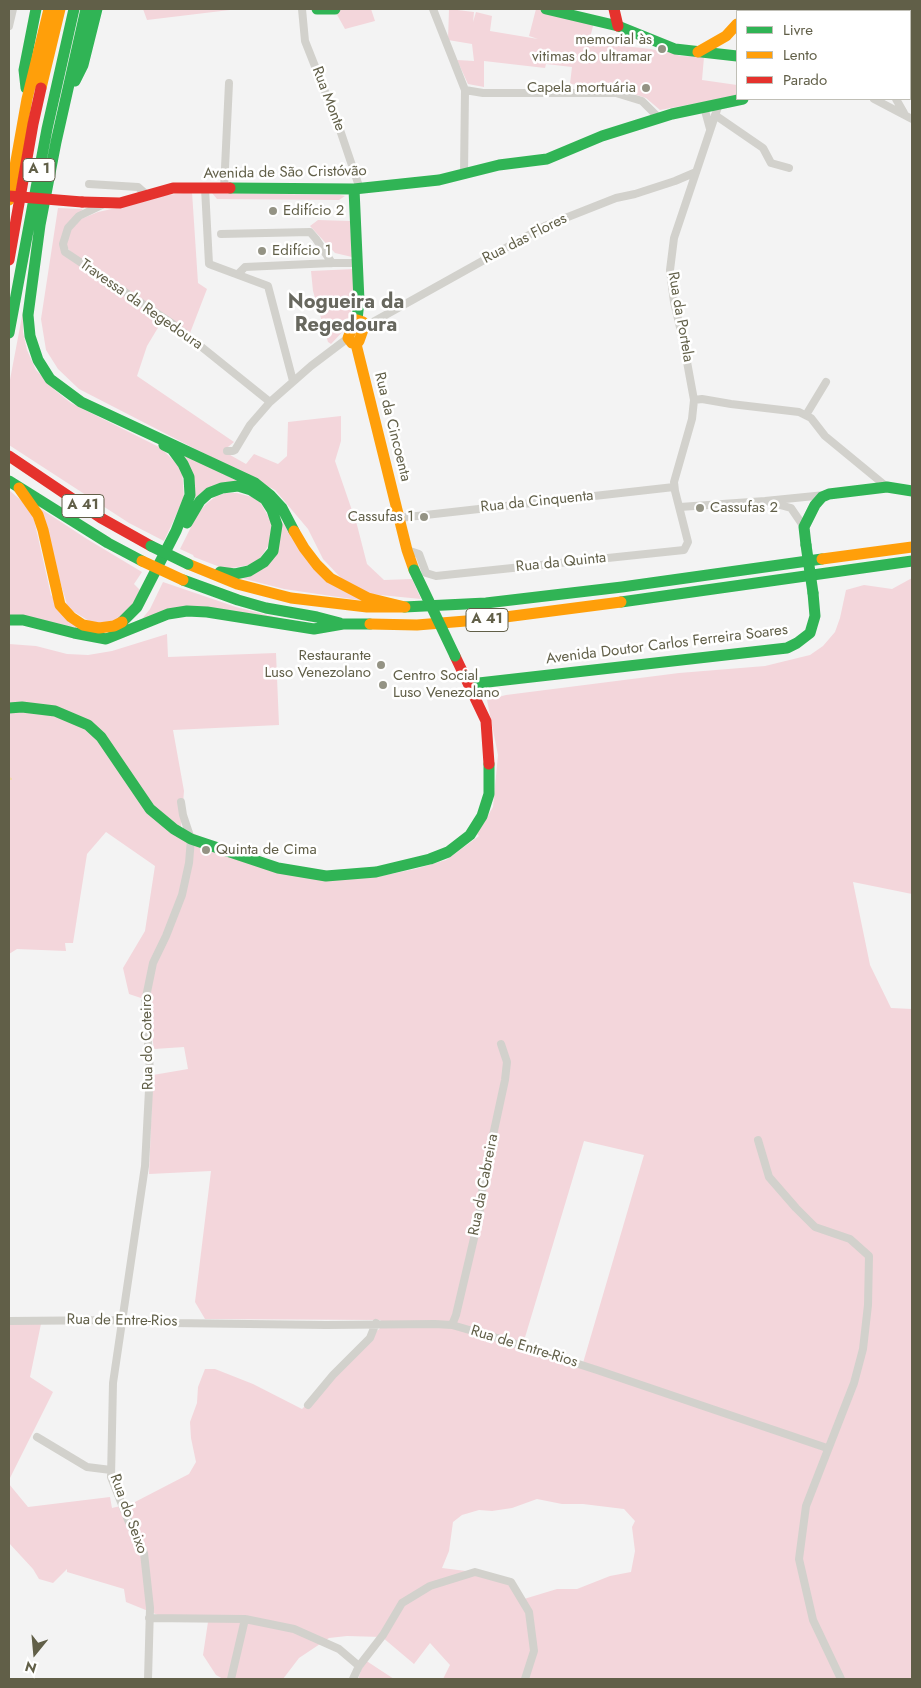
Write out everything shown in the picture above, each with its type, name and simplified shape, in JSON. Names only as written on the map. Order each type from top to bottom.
[{"type":"main road","points":[[27,99],[24,70],[36,9]]},
{"type":"main road","points":[[9,198],[27,99],[49,9]]},
{"type":"main road","name":"A 1","points":[[9,260],[33,124],[60,9]]},
{"type":"main road","name":"A 1","points":[[9,333],[47,129],[74,9]]},
{"type":"main road","points":[[86,9],[40,225],[28,315],[30,336],[38,360],[50,379],[81,402],[255,483],[270,494],[282,508],[304,548],[330,578],[368,598],[405,607]]},
{"type":"main road","points":[[66,100],[83,65],[97,9]]},
{"type":"main road","points":[[317,9],[335,9]]},
{"type":"main road","points":[[546,9],[618,26],[675,49],[698,52],[716,48],[735,31]]},
{"type":"main road","points":[[614,9],[618,26]]},
{"type":"main road","points":[[716,48],[736,56]]},
{"type":"main road","name":"Avenida de São Cristóvão","points":[[9,198],[105,204],[120,203],[173,188],[357,189],[439,180],[500,165],[547,159],[602,136],[659,118],[717,109],[740,100]]},
{"type":"main road","points":[[352,341],[354,322],[361,324],[357,189]]},
{"type":"main road","name":"Rua da Cincoenta","points":[[9,708],[25,707],[55,711],[88,725],[101,737],[150,809],[174,829],[192,839],[278,868],[326,876],[376,872],[430,859],[448,852],[473,831],[482,816],[489,794],[490,758],[486,721],[414,570],[407,550],[352,341]]},
{"type":"main road","points":[[12,484],[38,515],[60,605],[83,626],[99,628],[114,626],[125,620],[137,607],[146,591],[176,531],[190,495],[189,477],[184,464],[172,449],[137,432],[122,422]]},
{"type":"main road","name":"A 41","points":[[10,457],[101,518],[188,564],[237,584],[291,598],[354,606],[405,607],[486,603],[603,590],[912,547]]},
{"type":"main road","name":"A 41","points":[[12,484],[108,543],[183,580],[266,608],[318,617],[343,624],[417,625],[490,619],[912,561]]},
{"type":"main road","points":[[94,637],[117,632],[143,611],[192,513],[200,501],[209,493],[222,488],[238,486],[251,490],[264,499],[272,510],[277,525],[273,550],[264,562],[249,571],[235,574],[205,571]]},
{"type":"main road","points":[[804,527],[817,501],[829,494],[887,487],[912,491]]},
{"type":"main road","name":"Avenida Doutor Carlos Ferreira Soares","points":[[470,684],[787,648],[805,638],[813,625],[815,616],[804,527]]},
{"type":"main road","points":[[9,620],[22,620],[106,639],[168,614],[187,611],[207,612],[314,629],[343,624]]},
{"type":"street","points":[[9,26],[13,9]]},
{"type":"street","name":"Rua Monte","points":[[302,9],[305,41],[339,127],[357,189]]},
{"type":"street","points":[[433,9],[465,90],[464,175]]},
{"type":"street","points":[[224,188],[229,83]]},
{"type":"street","points":[[465,90],[483,93],[616,93],[642,101],[659,118]]},
{"type":"street","points":[[876,100],[908,116]]},
{"type":"street","points":[[897,100],[908,116]]},
{"type":"street","points":[[717,109],[764,148],[771,162],[789,168]]},
{"type":"street","name":"Rua da Portela","points":[[674,487],[692,419],[694,400],[674,302],[670,270],[674,238],[717,109]]},
{"type":"street","points":[[705,111],[710,129]]},
{"type":"street","name":"Rua das Flores","points":[[361,324],[545,226],[616,198],[635,194],[696,172]]},
{"type":"street","points":[[89,184],[138,187],[147,195]]},
{"type":"street","points":[[205,188],[209,264],[268,286],[293,381]]},
{"type":"street","name":"Travessa da Regedoura","points":[[105,204],[79,216],[68,228],[63,244],[66,252],[173,324],[270,402]]},
{"type":"street","points":[[221,234],[310,232],[332,263]]},
{"type":"street","points":[[238,274],[246,267],[358,263]]},
{"type":"street","points":[[227,450],[235,450],[250,425],[270,402],[293,381],[352,341]]},
{"type":"street","points":[[806,415],[826,382]]},
{"type":"street","points":[[694,400],[702,399],[799,412],[806,415],[824,436],[887,487]]},
{"type":"street","points":[[674,487],[680,507],[829,494]]},
{"type":"street","name":"Rua da Cinquenta","points":[[399,518],[674,487]]},
{"type":"street","points":[[795,497],[807,502],[812,511]]},
{"type":"street","points":[[765,501],[812,511]]},
{"type":"street","name":"Rua da Quinta","points":[[407,550],[419,554],[426,573],[436,576],[674,552],[684,550],[688,542],[680,507]]},
{"type":"street","points":[[791,508],[804,527]]},
{"type":"street","name":"Rua do Coteiro","points":[[122,1320],[145,1166],[150,1071],[145,1002],[152,963],[166,936],[182,895],[190,863],[192,839],[180,802]]},
{"type":"street","name":"Rua da Cabreira","points":[[452,1326],[479,1217],[484,1177],[506,1080],[507,1062],[502,1044]]},
{"type":"street","points":[[758,1140],[769,1177],[796,1208],[815,1227],[850,1240],[870,1256],[868,1305],[863,1349],[854,1383],[827,1448],[806,1506],[799,1559],[813,1620],[841,1679]]},
{"type":"street","name":"Rua de Entre-Rios","points":[[9,1321],[122,1320],[172,1323],[435,1324],[452,1326],[504,1340],[597,1370],[827,1448]]},
{"type":"street","name":"Rua do Seixo","points":[[122,1320],[112,1383],[111,1477],[128,1520],[144,1553],[149,1618],[148,1679]]},
{"type":"street","points":[[308,1405],[333,1375],[370,1338],[376,1324]]},
{"type":"street","points":[[37,1437],[87,1467],[111,1470]]},
{"type":"street","points":[[352,1679],[359,1666],[383,1635],[402,1603],[430,1586],[475,1572],[511,1582],[529,1612],[534,1651],[525,1679]]},
{"type":"street","points":[[149,1618],[245,1619],[294,1629],[339,1650],[359,1666]]},
{"type":"street","points":[[232,1679],[245,1619]]},
{"type":"shaded area","points":[[143,9],[238,9],[147,20]]},
{"type":"shaded area","points":[[343,9],[371,9],[375,21],[345,29],[335,11]]},
{"type":"shaded area","points":[[449,9],[474,12],[473,22],[476,12],[492,16],[490,31],[538,39],[529,36],[536,9],[594,22],[589,42],[659,51],[660,47],[680,56],[704,57],[702,80],[736,85],[736,96],[660,110],[646,98],[616,88],[570,84],[572,67],[546,64],[545,68],[484,61],[484,87],[468,84],[457,60],[474,61],[472,44],[448,40]]},
{"type":"shaded area","points":[[192,192],[198,283],[207,289],[190,333],[165,316],[147,346],[137,376],[234,442],[223,451],[246,464],[254,454],[278,464],[287,456],[288,422],[341,416],[341,441],[335,461],[357,525],[367,564],[384,580],[412,579],[421,599],[370,594],[341,578],[323,559],[308,529],[275,490],[79,389],[58,369],[46,350],[41,319],[58,208],[83,209],[65,227],[62,251],[71,252],[65,245],[69,232],[81,219],[98,212],[139,203],[159,196]]},
{"type":"shaded area","points":[[212,193],[345,196],[339,200],[217,199]]},
{"type":"shaded area","points":[[318,220],[350,221],[352,257],[335,253],[310,226]]},
{"type":"shaded area","points":[[354,269],[354,299],[347,327],[331,344],[328,342],[313,291],[311,271]]},
{"type":"shaded area","points":[[23,311],[23,332],[27,350],[36,370],[56,391],[71,403],[161,448],[182,469],[184,498],[164,541],[129,523],[9,445],[9,385]]},
{"type":"shaded area","points":[[182,454],[244,484],[196,499]]},
{"type":"shaded area","points":[[9,490],[23,502],[33,515],[51,595],[82,630],[9,616]]},
{"type":"shaded area","points":[[225,493],[237,493],[252,497],[260,502],[272,523],[271,542],[256,564],[225,569],[194,557],[180,549],[197,515],[206,504],[215,497]]},
{"type":"shaded area","points":[[38,507],[142,572],[134,584],[141,591],[135,604],[116,621],[94,624],[68,608]]},
{"type":"shaded area","points":[[280,519],[303,551],[365,601],[284,589],[241,578],[264,568]]},
{"type":"shaded area","points":[[912,578],[912,894],[853,882],[870,965],[891,1008],[912,1009],[912,1679],[443,1679],[450,1665],[430,1643],[414,1664],[382,1637],[347,1636],[329,1638],[299,1658],[283,1679],[223,1679],[216,1675],[203,1655],[208,1622],[158,1615],[126,1602],[124,1589],[67,1572],[67,1569],[53,1583],[39,1579],[33,1569],[9,1543],[9,1484],[28,1507],[110,1497],[112,1508],[133,1503],[189,1474],[196,1462],[190,1422],[197,1403],[198,1387],[205,1369],[215,1369],[253,1384],[302,1409],[335,1377],[359,1346],[385,1324],[380,1320],[205,1319],[195,1302],[211,1171],[149,1174],[153,1075],[188,1069],[184,1047],[154,1049],[147,1000],[129,994],[123,968],[145,931],[155,866],[106,832],[87,854],[73,943],[65,943],[66,951],[17,949],[9,954],[9,644],[36,646],[67,654],[88,655],[112,651],[167,634],[168,657],[276,653],[279,725],[173,730],[184,791],[181,827],[207,840],[252,853],[285,866],[376,877],[446,860],[479,836],[477,834],[493,807],[498,755],[487,700],[506,695],[679,673],[765,666],[810,655],[823,646],[835,632],[846,590],[864,585],[892,589]],"holes":[[[584,1141],[644,1155],[583,1363],[523,1344]],[[537,1499],[562,1504],[583,1504],[624,1509],[635,1521],[632,1527],[635,1551],[631,1572],[610,1576],[577,1589],[557,1589],[524,1599],[507,1581],[474,1572],[442,1568],[449,1551],[453,1522],[462,1515],[479,1510],[492,1511],[512,1508]]]},
{"type":"shaded area","points":[[163,582],[236,607],[283,619],[230,612],[142,619],[150,609]]},
{"type":"shaded area","points":[[42,1319],[30,1377],[53,1392],[9,1480],[9,1320]]},
{"type":"shaded area","points":[[365,1660],[394,1679],[358,1679]]},
{"type":"traffic: fast","points":[[26,88],[24,70],[36,9]]},
{"type":"traffic: fast","points":[[9,333],[47,129],[74,9]]},
{"type":"traffic: fast","points":[[86,9],[56,142],[40,225],[28,315],[30,336],[38,360],[50,379],[81,402],[255,483],[282,508],[294,531]]},
{"type":"traffic: fast","points":[[75,81],[83,65],[97,9]]},
{"type":"traffic: fast","points":[[317,9],[335,9]]},
{"type":"traffic: fast","points":[[546,9],[618,26],[675,49],[736,56]]},
{"type":"traffic: fast","points":[[230,188],[354,189],[439,180],[499,165],[547,159],[602,136],[672,114],[738,100]]},
{"type":"traffic: fast","points":[[354,189],[359,301],[357,320]]},
{"type":"traffic: fast","points":[[122,622],[137,607],[176,531],[190,495],[189,477],[183,464],[172,449],[164,445]]},
{"type":"traffic: fast","points":[[9,481],[108,543],[142,561]]},
{"type":"traffic: fast","points":[[187,523],[200,501],[209,493],[222,488],[238,486],[251,490],[265,499],[272,510],[277,525],[273,551],[264,562],[249,571],[235,574],[220,572]]},
{"type":"traffic: fast","points":[[806,545],[804,527],[815,505],[822,497],[829,494],[887,487],[912,491]]},
{"type":"traffic: fast","points":[[806,545],[813,593]]},
{"type":"traffic: fast","points":[[151,546],[188,564]]},
{"type":"traffic: fast","points":[[404,607],[486,603],[622,587],[822,559]]},
{"type":"traffic: fast","points":[[621,602],[912,561]]},
{"type":"traffic: fast","points":[[414,570],[455,656]]},
{"type":"traffic: fast","points":[[183,580],[266,608],[340,623]]},
{"type":"traffic: fast","points":[[470,684],[787,648],[810,633],[815,616],[813,593]]},
{"type":"traffic: fast","points":[[9,620],[23,620],[106,639],[168,614],[187,611],[207,612],[314,629],[343,624],[370,624]]},
{"type":"traffic: fast","points":[[9,708],[22,707],[55,711],[88,725],[101,737],[150,809],[174,829],[191,839],[278,868],[326,876],[376,872],[430,859],[448,852],[470,835],[482,816],[489,794],[489,764]]},
{"type":"traffic: slow","points":[[9,200],[27,99],[49,9]]},
{"type":"traffic: slow","points":[[41,88],[60,9]]},
{"type":"traffic: slow","points":[[698,52],[726,36],[736,25]]},
{"type":"traffic: slow","points":[[357,320],[363,322],[364,327],[356,344],[352,343],[348,338],[357,320]]},
{"type":"traffic: slow","points":[[356,344],[407,550],[414,570]]},
{"type":"traffic: slow","points":[[19,488],[38,515],[60,605],[71,617],[83,625],[99,628],[114,626],[122,622]]},
{"type":"traffic: slow","points":[[294,531],[317,565],[330,578],[368,598],[405,607]]},
{"type":"traffic: slow","points":[[822,559],[912,547]]},
{"type":"traffic: slow","points":[[142,561],[183,580]]},
{"type":"traffic: slow","points":[[188,564],[237,584],[291,598],[367,607],[404,607]]},
{"type":"traffic: slow","points":[[370,624],[417,625],[490,619],[621,602]]},
{"type":"traffic: jam","points":[[614,9],[618,26]]},
{"type":"traffic: jam","points":[[9,260],[41,88]]},
{"type":"traffic: jam","points":[[82,202],[120,203],[173,188],[230,188]]},
{"type":"traffic: jam","points":[[9,196],[82,202]]},
{"type":"traffic: jam","points":[[9,456],[101,518],[151,546]]},
{"type":"traffic: jam","points":[[455,656],[486,721],[489,764]]},
{"type":"place","name":"memorial às vitimas do ultramar","points":[[662,49]]},
{"type":"place","name":"Capela mortuária","points":[[646,88]]},
{"type":"place","name":"Edifício 2","points":[[273,211]]},
{"type":"place","name":"Edifício 1","points":[[262,251]]},
{"type":"place","name":"Cassufas 2","points":[[700,508]]},
{"type":"place","name":"Cassufas 1","points":[[424,517]]},
{"type":"place","name":"Restaurante Luso Venezolano","points":[[381,665]]},
{"type":"place","name":"Centro Social Luso Venezolano","points":[[383,685]]},
{"type":"place","name":"Quinta de Cima","points":[[206,850]]},
{"type":"district","name":"Nogueira da Regedoura","points":[[346,314]]}]
